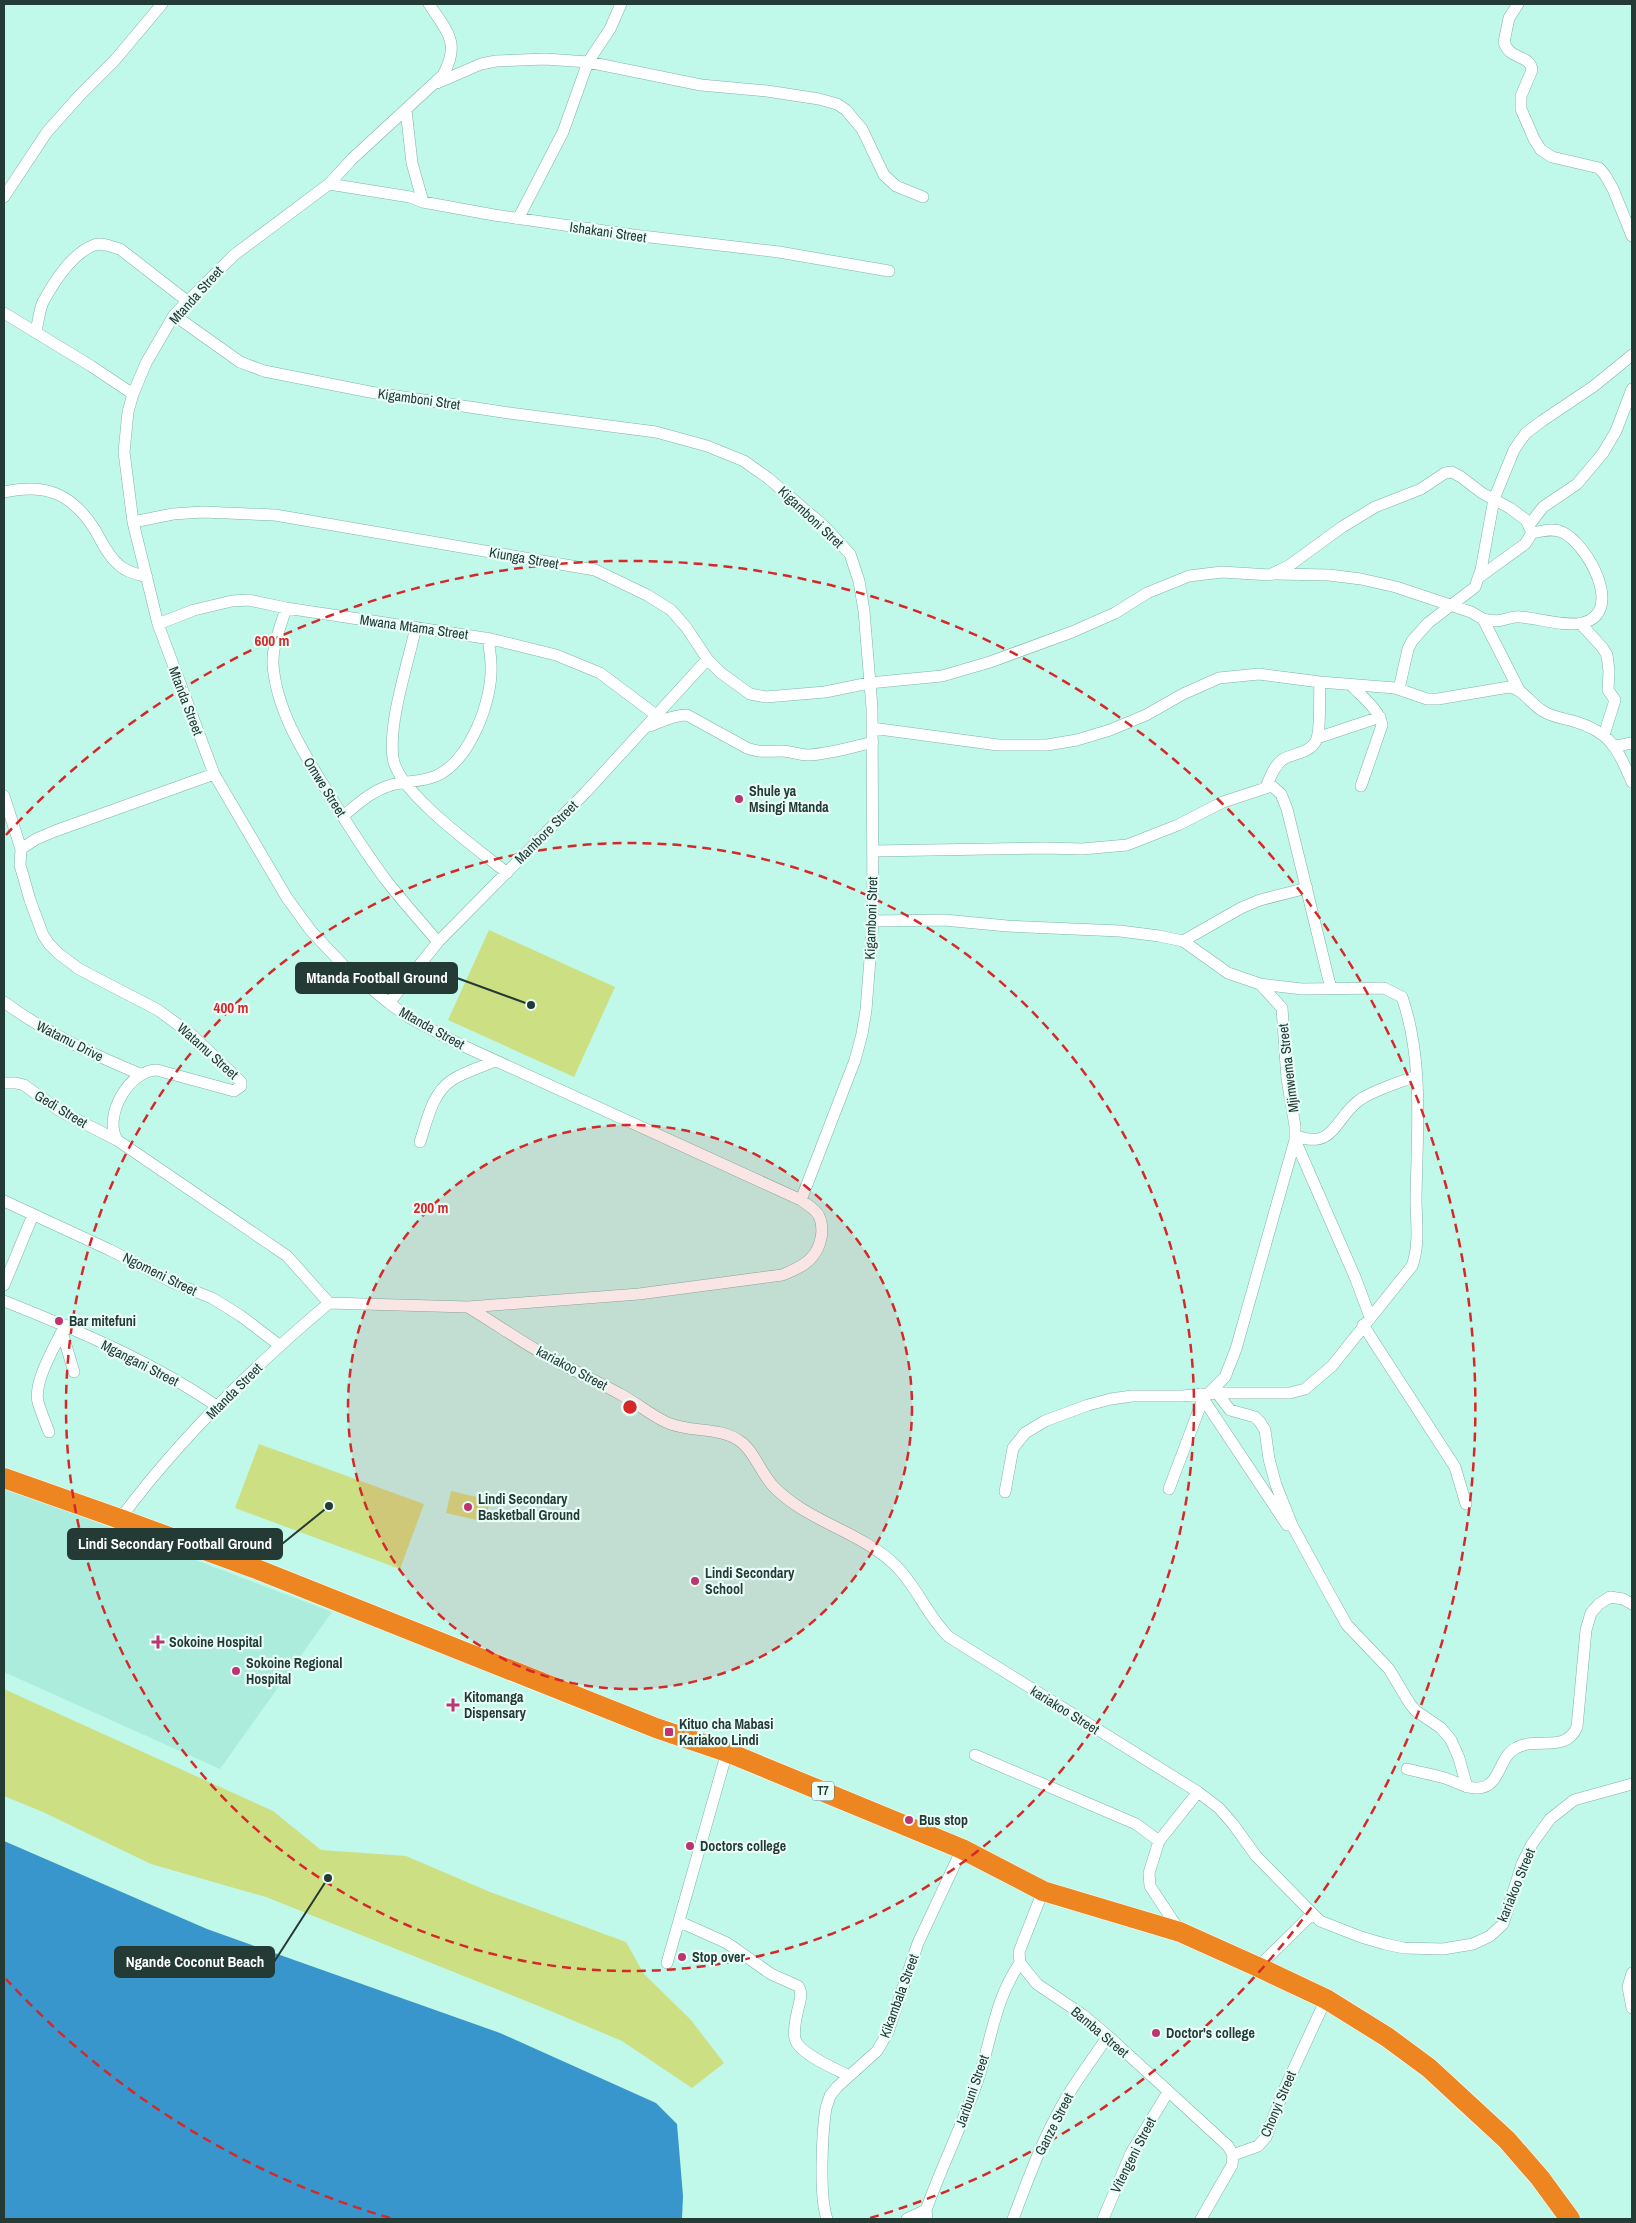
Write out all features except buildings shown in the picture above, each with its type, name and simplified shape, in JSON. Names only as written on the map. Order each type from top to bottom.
[{"type":"highway","name":"T7","points":[[4,1478],[254,1568],[656,1728],[727,1752],[962,1849],[1043,1891],[1180,1932],[1326,1999],[1387,2037],[1429,2068],[1472,2107],[1540,2178],[1570,2219]]},
{"type":"street","points":[[4,197],[47,132],[115,60],[162,4]]},
{"type":"street","name":"Mtanda Street","points":[[120,1519],[188,1435],[279,1345],[330,1303],[468,1307],[639,1294],[782,1276],[801,1267],[812,1258],[822,1236],[819,1216],[801,1200],[495,1061],[408,1017],[345,967],[311,932],[287,898],[214,774],[158,624],[134,522],[124,452],[128,412],[133,394],[146,363],[174,315],[234,255],[329,184],[352,159],[434,85],[443,74],[452,59],[452,50],[444,26],[430,4]]},
{"type":"street","points":[[518,219],[562,132],[588,62],[610,29],[621,4]]},
{"type":"street","points":[[1518,4],[1509,18],[1504,42],[1510,53],[1524,59],[1532,66],[1521,96],[1521,109],[1534,139],[1541,150],[1552,157],[1599,168],[1612,189],[1632,236]]},
{"type":"street","points":[[434,85],[482,64],[496,61],[545,59],[588,62],[702,85],[787,94],[837,104],[846,110],[862,129],[884,175],[896,186],[924,197]]},
{"type":"street","points":[[406,110],[412,163],[423,202]]},
{"type":"street","name":"Ishakani Street","points":[[329,184],[410,197],[423,202],[518,219],[779,252],[889,271]]},
{"type":"street","points":[[36,332],[42,304],[57,279],[77,256],[95,245],[107,245],[120,249],[187,301]]},
{"type":"street","points":[[4,313],[133,394]]},
{"type":"street","name":"Kigamboni Stret","points":[[174,315],[240,362],[264,371],[370,392],[518,415],[656,432],[707,446],[744,461],[768,478],[806,509],[838,539],[850,554],[859,581],[863,603],[870,683],[873,742],[873,921],[866,1010],[862,1034],[855,1060],[801,1200]]},
{"type":"street","points":[[1399,689],[1408,649],[1412,641],[1428,623],[1472,590],[1478,578],[1494,499],[1514,450],[1526,433],[1594,386],[1632,354]]},
{"type":"street","points":[[1478,578],[1525,544],[1531,528],[1543,507],[1577,484],[1603,453],[1616,431],[1632,389]]},
{"type":"street","points":[[1270,575],[1290,565],[1366,512],[1420,489],[1445,472],[1452,472],[1482,493],[1510,508],[1531,528],[1562,532],[1581,548],[1592,565],[1603,601],[1599,613],[1580,623],[1519,616],[1500,621],[1483,620]]},
{"type":"street","points":[[4,492],[28,488],[46,489],[66,499],[80,510],[94,528],[109,555],[119,566],[146,577]]},
{"type":"street","name":"Kiunga Street","points":[[134,522],[173,514],[203,512],[275,515],[595,570],[647,595],[671,610],[714,666],[750,694],[766,697],[837,691],[870,683],[942,676],[990,662],[1072,632],[1115,613],[1147,594],[1189,576],[1222,572],[1270,575],[1297,573],[1360,579],[1396,587],[1471,612],[1483,620]]},
{"type":"street","name":"Mwana Mtama Street","points":[[158,624],[194,610],[232,600],[249,600],[286,608],[488,638],[556,655],[582,665],[610,679],[656,715]]},
{"type":"street","name":"Omwe Street","points":[[286,608],[273,662],[284,709],[292,730],[310,764],[388,883],[438,942]]},
{"type":"street","points":[[1483,620],[1519,690],[1547,714],[1573,721],[1604,734],[1616,746],[1632,782]]},
{"type":"street","points":[[1580,623],[1602,646],[1608,662],[1608,690],[1615,700],[1604,734]]},
{"type":"street","points":[[416,627],[393,728],[394,760],[404,782],[434,813],[507,873]]},
{"type":"street","points":[[343,816],[370,794],[391,785],[434,777],[449,769],[463,754],[477,729],[489,687],[491,666],[488,638]]},
{"type":"street","name":"Mambore Street","points":[[390,1004],[438,942],[585,793],[705,662]]},
{"type":"street","points":[[872,728],[998,745],[1047,745],[1077,740],[1146,716],[1183,694],[1218,678],[1259,674],[1399,689],[1427,698],[1438,699],[1502,687],[1519,690]]},
{"type":"street","points":[[1266,787],[1276,766],[1283,759],[1307,750],[1314,744],[1317,738],[1320,682]]},
{"type":"street","points":[[1351,685],[1380,717],[1382,725],[1360,786]]},
{"type":"street","points":[[644,729],[665,719],[687,715],[756,751],[783,751],[807,755],[826,753],[873,742]]},
{"type":"street","points":[[1317,738],[1380,717]]},
{"type":"street","points":[[1616,746],[1632,743]]},
{"type":"street","points":[[4,796],[20,849],[36,839],[55,831],[214,774]]},
{"type":"street","points":[[873,851],[1082,849],[1128,846],[1178,825],[1223,802],[1272,786],[1281,794],[1287,809],[1331,990]]},
{"type":"street","name":"Watamu Street","points":[[20,849],[20,865],[30,900],[43,935],[49,944],[79,969],[151,1005],[192,1035],[239,1078],[241,1086],[234,1091],[157,1070],[148,1070],[140,1074]]},
{"type":"street","points":[[1183,942],[1241,908],[1260,900],[1307,888]]},
{"type":"street","name":"Mjimwema Street","points":[[873,921],[944,920],[1007,926],[1120,931],[1183,942],[1228,973],[1260,984],[1282,1008],[1287,1080],[1295,1138],[1236,1350],[1225,1377],[1207,1395]]},
{"type":"street","points":[[1005,1492],[1013,1448],[1025,1433],[1045,1421],[1062,1415],[1111,1399],[1132,1396],[1290,1393],[1305,1389],[1332,1366],[1366,1321],[1405,1277],[1416,1256],[1416,1076],[1412,1031],[1402,997],[1384,988],[1331,990],[1282,988],[1260,984]]},
{"type":"street","name":"Watamu Drive","points":[[4,1002],[27,1019],[63,1040],[140,1074]]},
{"type":"street","points":[[420,1142],[435,1099],[441,1089],[452,1079],[495,1061]]},
{"type":"street","points":[[140,1074],[129,1084],[112,1122],[112,1131],[117,1140],[286,1256],[330,1303]]},
{"type":"street","points":[[1295,1138],[1314,1141],[1325,1137],[1362,1099],[1416,1076]]},
{"type":"street","points":[[4,1078],[16,1083]]},
{"type":"street","name":"Gedi Street","points":[[4,1083],[24,1085],[60,1111],[117,1140]]},
{"type":"street","points":[[1295,1138],[1355,1277],[1366,1321],[1456,1467],[1466,1504]]},
{"type":"street","name":"Ngomeni Street","points":[[4,1201],[110,1250],[174,1283],[212,1298],[247,1320],[279,1345]]},
{"type":"street","points":[[4,1285],[33,1215]]},
{"type":"street","name":"Mgangani Street","points":[[4,1301],[164,1374],[218,1407]]},
{"type":"street","name":"kariakoo Street","points":[[468,1307],[551,1358],[625,1396],[668,1423],[731,1436],[741,1442],[749,1450],[758,1467],[774,1488],[789,1499],[860,1538],[895,1564],[921,1598],[940,1628],[949,1637],[1198,1792],[1219,1808],[1256,1856],[1320,1921],[1361,1937],[1404,1948],[1443,1949],[1473,1944],[1490,1936],[1502,1924],[1522,1864],[1532,1844],[1550,1819],[1574,1800],[1632,1784]]},
{"type":"street","points":[[63,1329],[74,1372]]},
{"type":"street","points":[[49,1432],[38,1402],[38,1392],[45,1367],[63,1329]]},
{"type":"street","points":[[1169,1489],[1207,1395]]},
{"type":"street","points":[[1207,1395],[1230,1410],[1255,1417],[1265,1430],[1268,1459],[1292,1525],[1347,1625],[1389,1669],[1416,1711],[1436,1724],[1450,1740],[1467,1787]]},
{"type":"street","points":[[1207,1395],[1314,1566]]},
{"type":"street","points":[[1407,1769],[1447,1778],[1467,1787],[1486,1786],[1493,1782],[1506,1757],[1519,1746],[1564,1742],[1572,1737],[1577,1727],[1586,1630],[1590,1613],[1610,1597],[1623,1599],[1632,1604]]},
{"type":"street","points":[[667,1963],[727,1752]]},
{"type":"street","points":[[975,1755],[1136,1824],[1159,1841]]},
{"type":"street","points":[[1180,1932],[1150,1886],[1149,1873],[1159,1841],[1181,1816],[1198,1792]]},
{"type":"street","name":"Kikambala Street","points":[[827,2219],[824,2211],[822,2188],[826,2108],[830,2096],[877,2051],[888,2032],[918,1943],[962,1849]]},
{"type":"street","points":[[1020,1963],[1019,1952],[1043,1891]]},
{"type":"street","points":[[1258,1967],[1312,1914]]},
{"type":"street","points":[[680,1922],[727,1943],[771,1974],[798,1986],[801,1990],[794,2033],[797,2044],[810,2055],[849,2076]]},
{"type":"street","name":"Bamba Street","points":[[1020,1963],[1037,1984],[1083,2015],[1108,2036],[1228,2146],[1233,2155]]},
{"type":"street","name":"Jaribuni Street","points":[[927,2215],[977,2084],[999,2002],[1009,1979],[1020,1963]]},
{"type":"street","points":[[1632,1973],[1628,1987],[1632,2008]]},
{"type":"street","name":"Chonyi Street","points":[[1233,2155],[1258,2146],[1266,2137],[1284,2090],[1326,1999]]},
{"type":"street","name":"Ganze Street","points":[[1012,2219],[1032,2167],[1065,2099],[1108,2036]]},
{"type":"street","name":"Vitengeni Street","points":[[1103,2219],[1131,2153],[1168,2092]]},
{"type":"street","points":[[1200,2219],[1232,2165],[1233,2155]]},
{"type":"street","points":[[907,2219],[927,2215]]},
{"type":"shaded area","name":"Sokoine Hospital","points":[[4,1487],[332,1612],[220,1769],[4,1672]]},
{"type":"green space","points":[[489,930],[615,987],[574,1077],[448,1020]]},
{"type":"green space","points":[[259,1444],[424,1504],[400,1569],[235,1508]]},
{"type":"green space","name":"Lindi Secondary Basketball Ground","points":[[451,1491],[490,1500],[485,1522],[446,1513]]},
{"type":"green space","points":[[4,1689],[273,1811],[321,1850],[406,1856],[490,1892],[626,1942],[644,1974],[691,2020],[724,2063],[692,2088],[622,2041],[266,1897],[151,1864],[43,1812],[4,1796]]},
{"type":"water","points":[[4,1841],[207,1929],[500,2033],[656,2103],[677,2124],[683,2196],[682,2219],[4,2219]]},
{"type":"place","name":"Shule ya Msingi Mtanda","points":[[739,799]]},
{"type":"place","name":"Mtanda Football Ground","points":[[531,1005]]},
{"type":"place","name":"Bar mitefuni","points":[[59,1321]]},
{"type":"place","name":"Lindi Secondary Football Ground","points":[[329,1506]]},
{"type":"place","name":"Lindi Secondary Basketball Ground","points":[[468,1507]]},
{"type":"place","name":"Lindi Secondary School","points":[[695,1581]]},
{"type":"place","name":"Sokoine Hospital","points":[[158,1642]]},
{"type":"place","name":"Sokoine Regional Hospital","points":[[236,1671]]},
{"type":"place","name":"Kitomanga Dispensary","points":[[453,1705]]},
{"type":"place","name":"Kituo cha Mabasi Kariakoo Lindi","points":[[669,1732]]},
{"type":"place","name":"Bus stop","points":[[909,1820]]},
{"type":"place","name":"Doctors college","points":[[690,1846]]},
{"type":"place","name":"Ngande Coconut Beach","points":[[328,1878]]},
{"type":"place","name":"Stop over","points":[[682,1957]]},
{"type":"place","name":"Doctor's college","points":[[1156,2033]]}]
